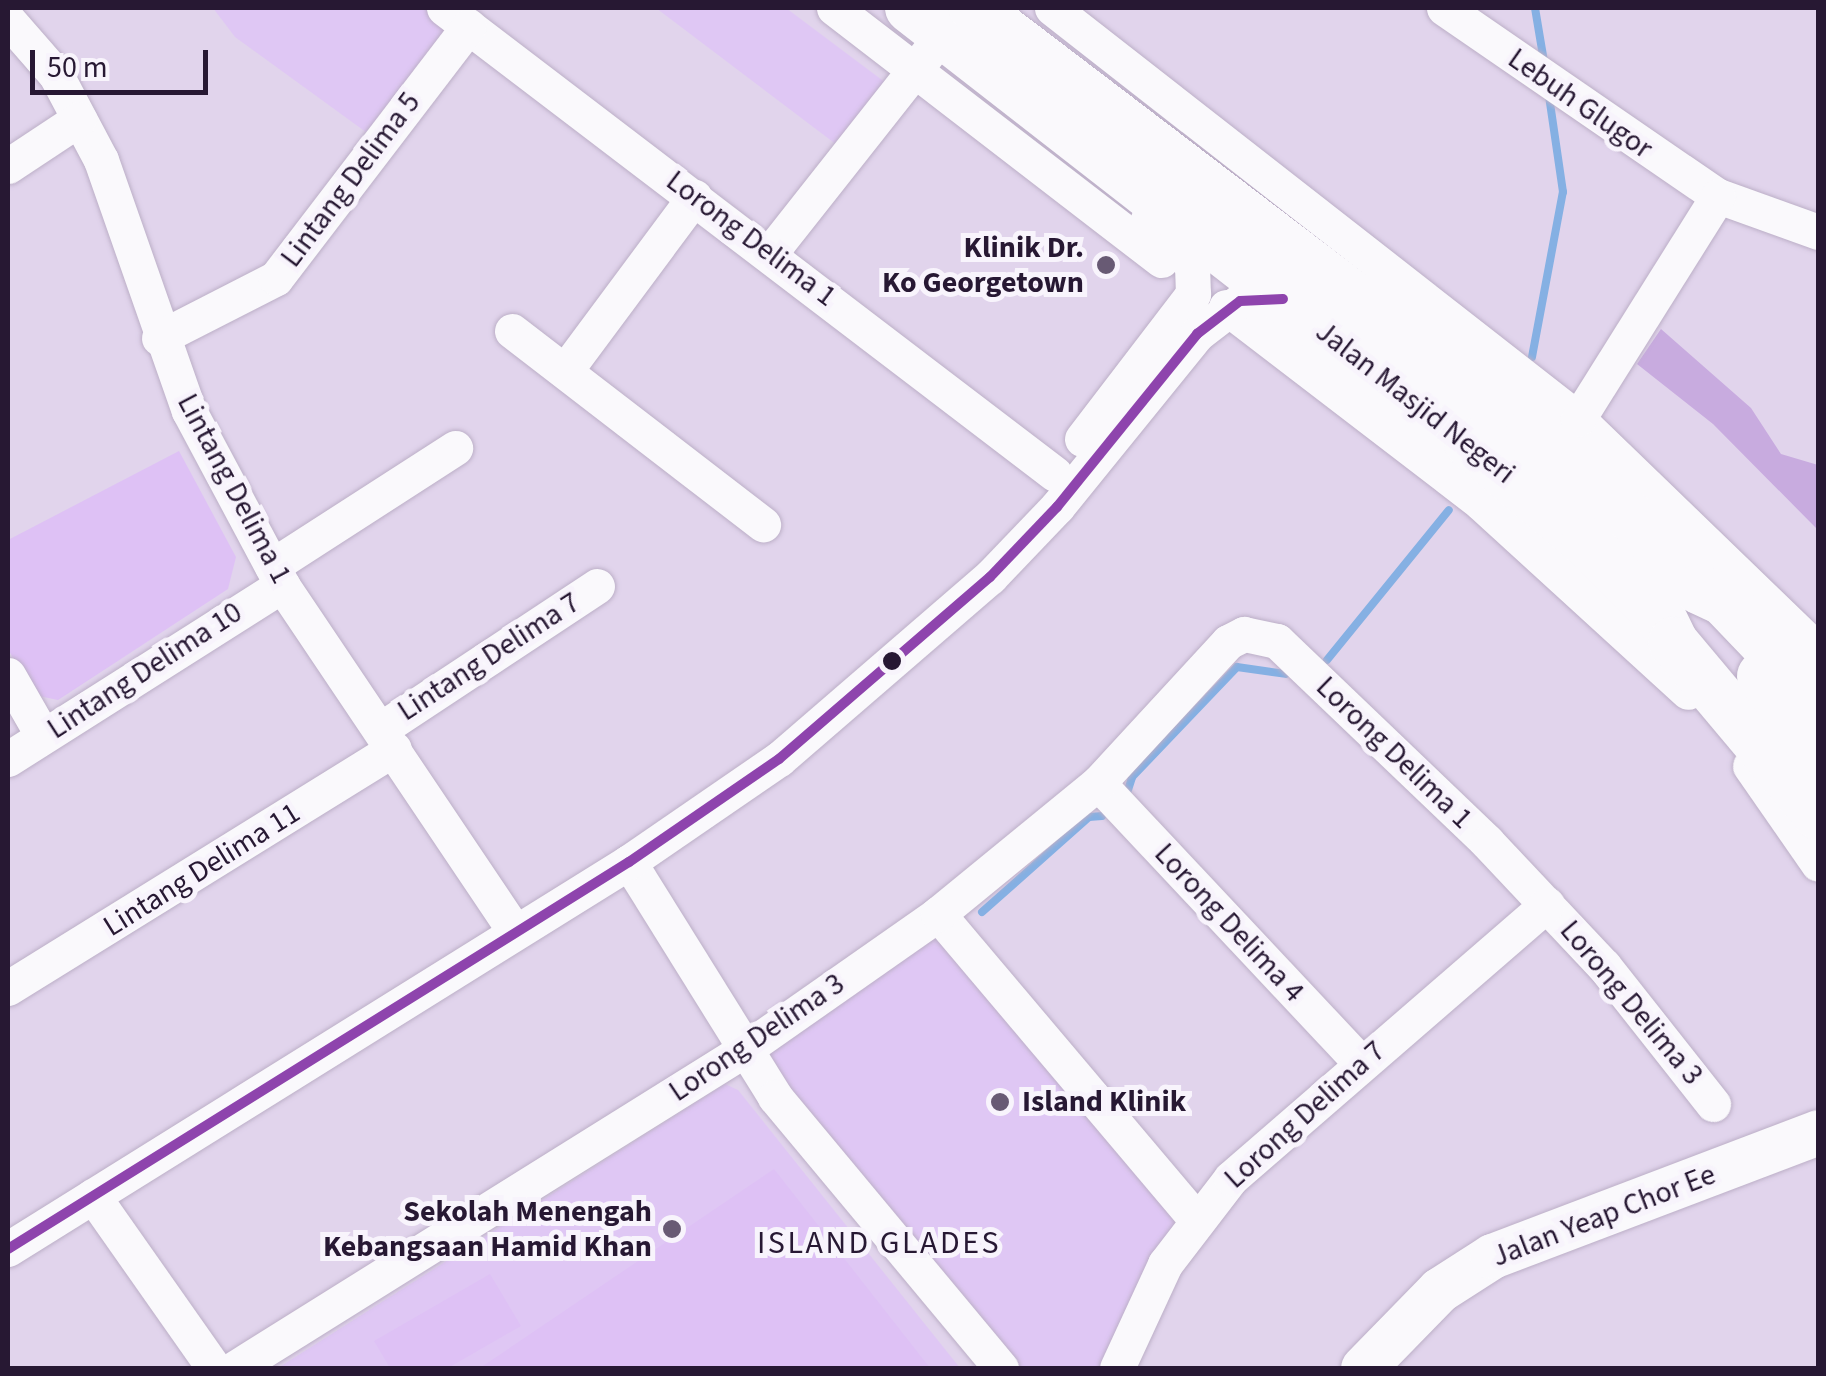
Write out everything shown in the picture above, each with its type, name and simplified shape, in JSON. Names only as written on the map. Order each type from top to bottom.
[{"type":"highway","name":"Jalan Masjid Negeri","points":[[936,29],[1506,473],[1680,603]]},
{"type":"highway","name":"Jalan Masjid Negeri","points":[[936,29],[1450,334],[1485,396],[1631,517],[1680,603],[1673,642],[1818,815]]},
{"type":"highway","points":[[1680,603],[1691,626],[1814,729]]},
{"type":"main road","name":"Jalan Yeap Chor Ee","points":[[1364,1368],[1440,1290],[1492,1256],[1818,1132]]},
{"type":"main road","name":"Jalan Yeap Chor Ee","points":[[1386,1368],[1499,1269],[1818,1150]]},
{"type":"street","points":[[834,8],[936,29],[1128,230],[1210,301],[1481,503],[1681,683],[1732,742],[1818,864]]},
{"type":"street","points":[[1052,8],[1450,334],[1578,419],[1818,652]]},
{"type":"street","name":"Lebuh Glugor","points":[[1444,8],[1718,196],[1818,232]]},
{"type":"street","name":"Lorong Delima 1","points":[[456,17],[770,252],[1055,474]]},
{"type":"street","name":"Lintang Delima 5","points":[[160,338],[276,278],[456,17]]},
{"type":"street","name":"Lintang Delima 1","points":[[8,20],[56,75],[100,160],[189,411],[277,575],[516,932]]},
{"type":"street","points":[[770,252],[936,29]]},
{"type":"street","points":[[8,166],[79,119]]},
{"type":"street","points":[[8,1248],[629,862],[779,759],[968,591],[990,577],[1057,507],[1197,334],[1210,301],[1192,265],[1142,212],[1123,174]]},
{"type":"street","points":[[1578,419],[1718,196]]},
{"type":"street","points":[[565,371],[694,197]]},
{"type":"street","points":[[968,591],[979,566],[1055,474],[1210,301],[1283,299]]},
{"type":"street","points":[[512,330],[763,524]]},
{"type":"street","name":"Lintang Delima 10","points":[[8,759],[455,448]]},
{"type":"street","name":"Lintang Delima 7","points":[[388,739],[598,586]]},
{"type":"street","name":"Lorong Delima 1","points":[[1228,642],[1244,634],[1276,641],[1547,904]]},
{"type":"street","name":"Lorong Delima 3","points":[[236,1368],[744,1050],[938,914],[1098,783],[1228,642]]},
{"type":"street","points":[[8,675],[43,736]]},
{"type":"street","name":"Lintang Delima 11","points":[[8,988],[388,739]]},
{"type":"street","name":"Lorong Delima 4","points":[[1098,783],[1361,1062]]},
{"type":"street","points":[[629,862],[775,1097],[1001,1368]]},
{"type":"street","name":"Lorong Delima 3","points":[[1547,904],[1713,1104]]},
{"type":"street","name":"Lorong Delima 7","points":[[1117,1368],[1156,1281],[1196,1220],[1231,1178],[1547,904]]},
{"type":"street","points":[[938,914],[1196,1220]]},
{"type":"street","points":[[93,1196],[214,1368]]},
{"type":"shaded area","points":[[213,8],[444,8],[469,26],[381,143],[235,37]]},
{"type":"shaded area","points":[[656,8],[786,8],[886,83],[837,145]]},
{"type":"shaded area","points":[[1661,329],[1751,408],[1781,454],[1818,465],[1818,530],[1713,424],[1637,364]]},
{"type":"shaded area","points":[[179,451],[236,557],[228,589],[58,700],[34,695],[8,649],[8,540]]},
{"type":"shaded area","points":[[938,914],[1196,1219],[1117,1368],[1001,1368],[744,1050]]},
{"type":"shaded area","name":"Sekolah Menengah Kebangsaan Hamid Khan","points":[[725,1084],[738,1090],[960,1368],[278,1368]]},
{"type":"shaded area","points":[[774,1169],[930,1368],[480,1368]]},
{"type":"shaded area","points":[[490,1274],[521,1326],[448,1368],[390,1368],[374,1341]]},
{"type":"waterway","points":[[1535,8],[1544,62]]},
{"type":"waterway","points":[[1532,357],[1563,192],[1549,96]]},
{"type":"waterway","points":[[1327,660],[1449,510]]},
{"type":"waterway","points":[[1126,796],[1132,777],[1237,667],[1286,674]]},
{"type":"waterway","points":[[982,912],[1089,817],[1102,816]]},
{"type":"transit line","points":[[8,1249],[629,862],[779,759],[990,577],[1057,507],[1197,334],[1240,301],[1283,299]]},
{"type":"place","name":"Klinik Dr. Ko Georgetown","points":[[1106,265]]},
{"type":"place","name":"Island Klinik","points":[[1000,1102]]},
{"type":"place","name":"Sekolah Menengah Kebangsaan Hamid Khan","points":[[672,1229]]},
{"type":"district","name":"ISLAND GLADES","points":[[879,1243]]}]
